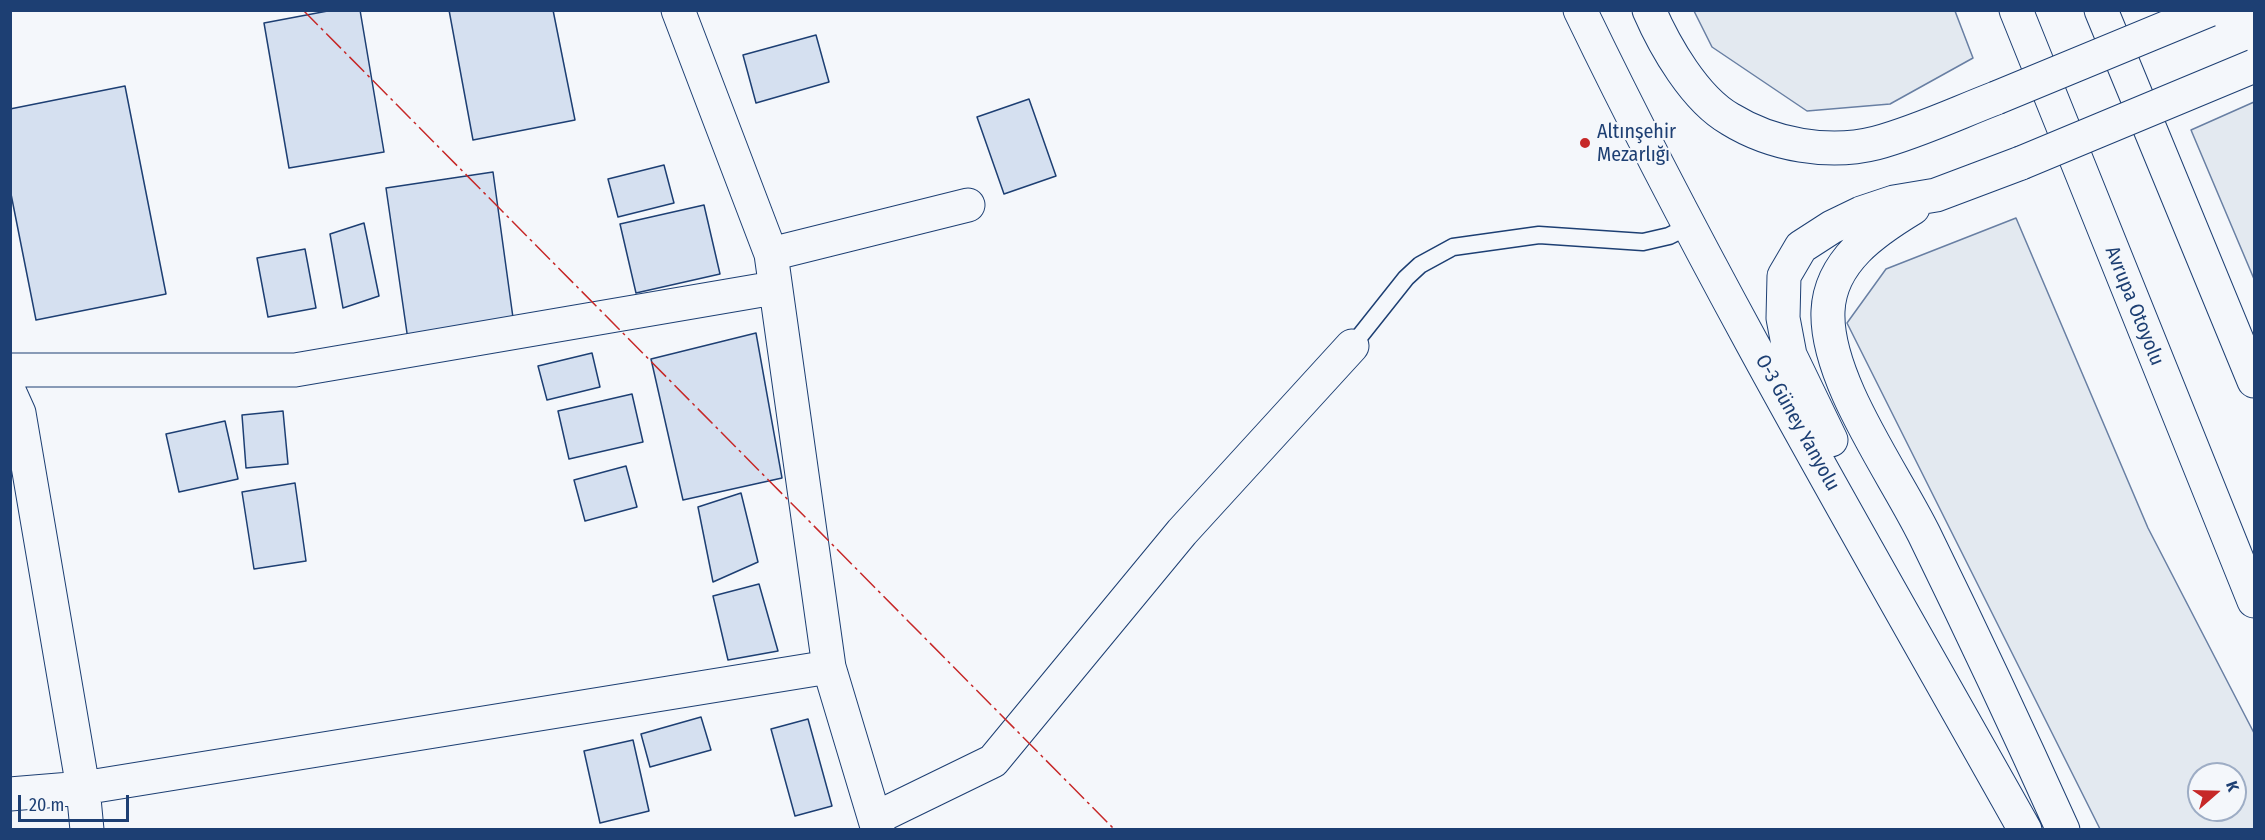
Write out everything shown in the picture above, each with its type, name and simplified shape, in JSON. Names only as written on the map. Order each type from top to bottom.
[{"type":"main road","points":[[678,10],[771,254],[829,667],[877,824],[993,761],[1182,532],[1352,346]]},
{"type":"main road","name":"O-3 Güney Yanyolu","points":[[1580,10],[1638,130],[1689,226],[2025,830]]},
{"type":"main road","points":[[1649,10],[1661,38],[1696,88],[1729,119],[1781,141],[1825,148],[1875,143],[1996,98],[2209,10]]},
{"type":"main road","name":"Avrupa Otoyolu","points":[[2016,10],[2254,601]]},
{"type":"main road","points":[[2101,10],[2254,381]]},
{"type":"main road","points":[[2063,830],[1984,655],[1918,521],[1851,401],[1828,333],[1828,309],[1836,280],[1855,249],[1887,224],[1936,195],[2021,163],[2254,66]]},
{"type":"main road","points":[[1936,195],[1894,202],[1862,213],[1832,227],[1801,247],[1784,276],[1783,318],[1790,355],[1816,411],[2011,775],[2034,830]]},
{"type":"main road","points":[[771,254],[968,204]]},
{"type":"main road","points":[[10,370],[295,370],[774,288]]},
{"type":"main road","points":[[10,393],[19,413],[83,788],[87,830]]},
{"type":"main road","points":[[10,794],[83,788],[829,667]]},
{"type":"lane","points":[[1352,346],[1406,278],[1420,265],[1453,248],[1539,235],[1643,242],[1669,236],[1689,226]]},
{"type":"shaded area","points":[[1694,11],[1955,11],[1973,58],[1890,104],[1807,111],[1712,47]]},
{"type":"shaded area","points":[[2254,102],[2254,279],[2191,130]]},
{"type":"shaded area","points":[[2016,218],[2148,528],[2254,733],[2254,829],[2100,829],[1847,323],[1886,269]]},
{"type":"building","points":[[333,10],[360,10],[384,152],[289,168],[264,23]]},
{"type":"building","points":[[449,10],[553,10],[575,120],[473,140]]},
{"type":"building","points":[[816,35],[829,82],[756,103],[743,55]]},
{"type":"building","points":[[125,86],[166,294],[36,320],[10,189],[10,109]]},
{"type":"building","points":[[1029,99],[1056,176],[1004,194],[977,117]]},
{"type":"building","points":[[664,165],[674,203],[618,217],[608,179]]},
{"type":"building","points":[[493,172],[514,325],[408,340],[386,188]]},
{"type":"building","points":[[704,205],[720,274],[636,293],[620,224]]},
{"type":"building","points":[[364,223],[379,296],[343,308],[330,234]]},
{"type":"building","points":[[305,249],[316,308],[268,317],[257,258]]},
{"type":"building","points":[[756,333],[782,478],[683,500],[651,359]]},
{"type":"building","points":[[592,353],[600,387],[547,400],[538,366]]},
{"type":"building","points":[[632,394],[643,442],[569,459],[558,411]]},
{"type":"building","points":[[283,411],[288,464],[246,468],[242,415]]},
{"type":"building","points":[[225,421],[238,479],[179,492],[166,434]]},
{"type":"building","points":[[626,466],[637,507],[585,521],[574,480]]},
{"type":"building","points":[[295,483],[306,561],[254,569],[242,492]]},
{"type":"building","points":[[741,493],[758,562],[713,582],[698,507]]},
{"type":"building","points":[[759,584],[778,651],[728,660],[713,596]]},
{"type":"building","points":[[701,717],[711,750],[650,767],[641,734]]},
{"type":"building","points":[[808,719],[832,806],[795,816],[771,729]]},
{"type":"building","points":[[633,740],[649,811],[600,823],[584,751]]},
{"type":"power","points":[[303,10],[1115,830]]},
{"type":"place","name":"Altınşehir Mezarlığı","points":[[1585,143]]}]
